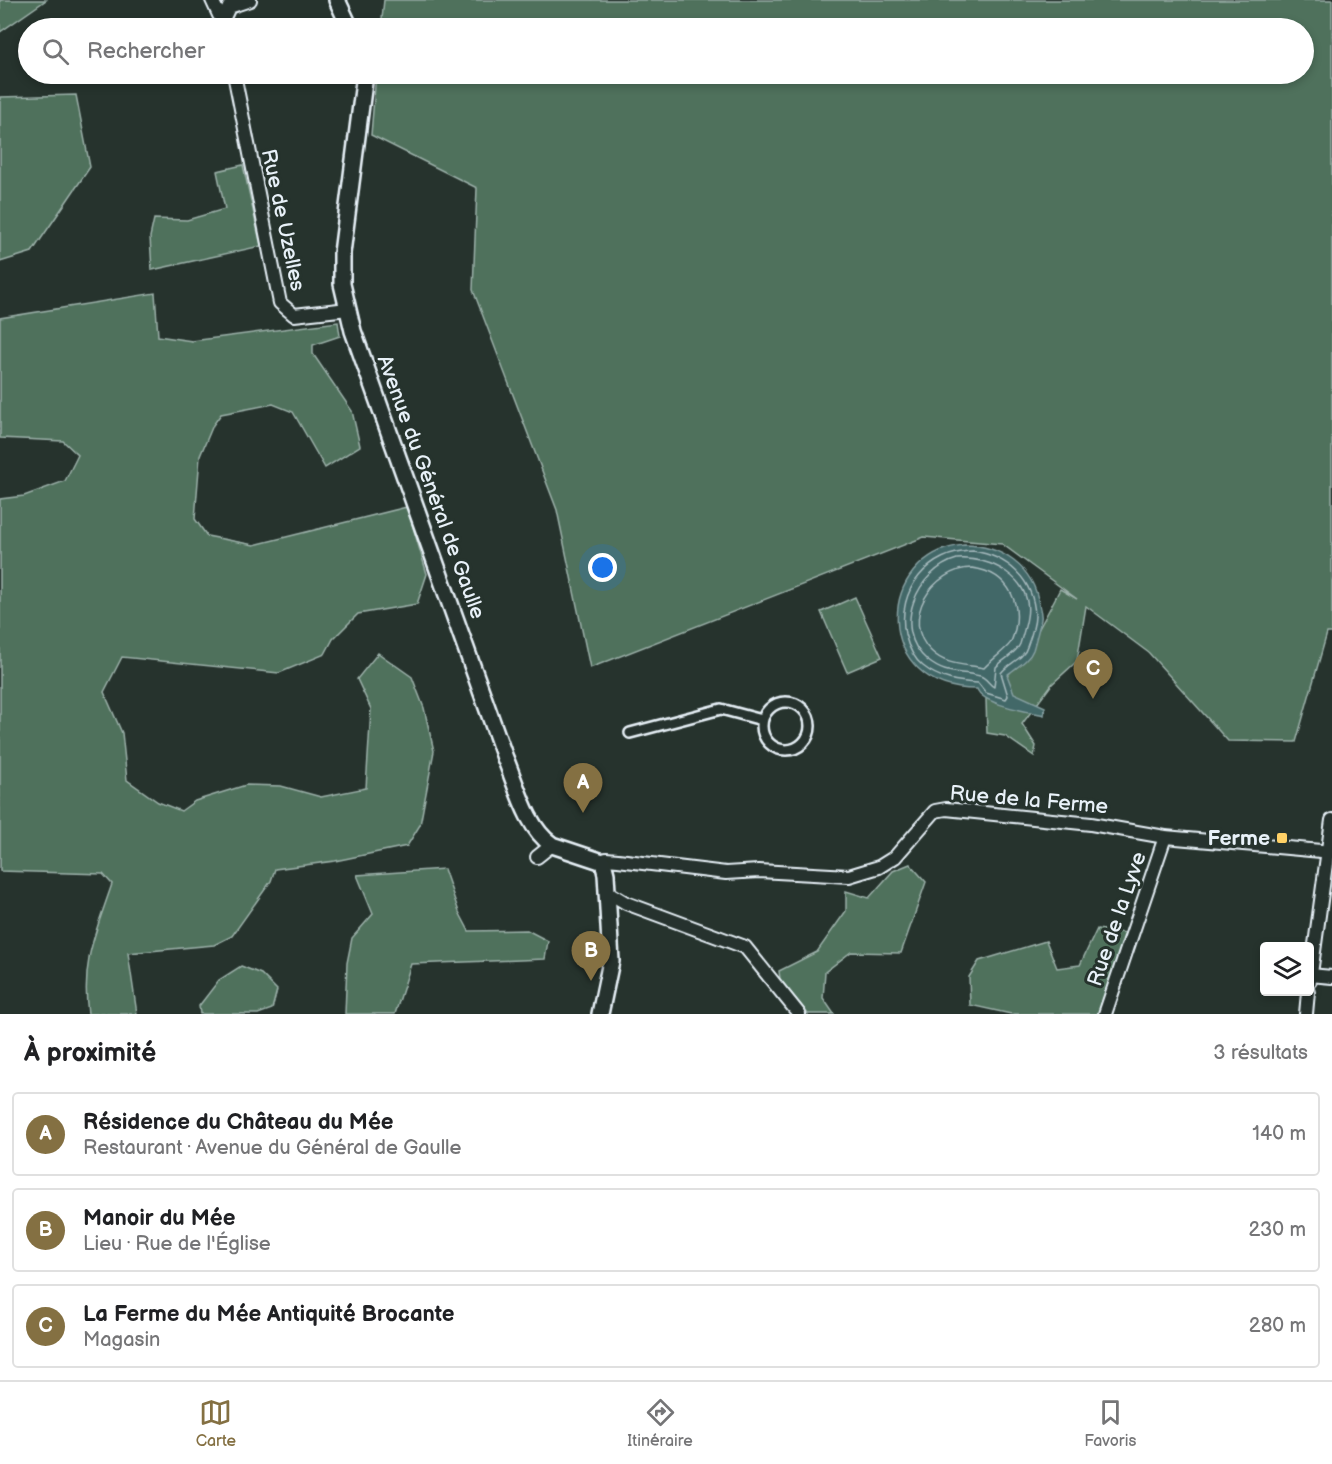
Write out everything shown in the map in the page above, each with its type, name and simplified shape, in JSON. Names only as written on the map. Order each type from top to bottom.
[{"type":"street","points":[[212,0],[220,18]]},
{"type":"street","points":[[225,18],[229,7],[250,0]]},
{"type":"street","points":[[337,0],[345,18]]},
{"type":"street","name":"Rue de Uzelles","points":[[236,84],[280,303],[294,315],[348,309]]},
{"type":"street","name":"Avenue du Général de Gaulle","points":[[364,84],[342,253],[342,284],[353,331],[505,758],[529,817],[545,841],[552,845]]},
{"type":"street","points":[[795,704],[806,712],[809,732],[796,748],[776,749],[764,737],[762,720],[769,709],[775,705],[795,704]]},
{"type":"street","points":[[630,733],[721,709],[762,720]]},
{"type":"street","name":"Rue de la Ferme","points":[[603,862],[606,859],[618,860],[726,873],[759,871],[849,876],[879,867],[895,856],[935,811],[946,809],[1091,824],[1165,837],[1329,852]]},
{"type":"street","points":[[1314,949],[1332,820]]},
{"type":"street","name":"Rue de la Lyve","points":[[1105,1014],[1165,837]]},
{"type":"street","points":[[537,857],[552,845],[603,862],[610,961],[600,1014]]},
{"type":"street","points":[[606,891],[626,903],[745,947],[799,1014]]},
{"type":"street","points":[[1314,975],[1332,977]]},
{"type":"street","points":[[1306,1014],[1308,996]]},
{"type":"green space","points":[[0,0],[46,0],[18,18],[0,32]]},
{"type":"green space","points":[[384,0],[1332,0],[1332,633],[1327,633],[1296,742],[1228,741],[1149,653],[1086,606],[1077,661],[1052,684],[1022,724],[1036,746],[1034,756],[1005,736],[987,733],[986,699],[1019,661],[1060,589],[1077,599],[1002,544],[924,537],[590,668],[557,510],[473,290],[477,188],[371,135],[375,84],[1314,84],[1314,18],[382,18]]},
{"type":"green space","points":[[76,95],[90,167],[32,252],[0,262],[0,97]]},
{"type":"green space","points":[[243,165],[261,246],[152,270],[150,237],[154,219],[187,220],[225,209],[217,171]]},
{"type":"green space","points":[[155,293],[158,336],[192,341],[338,322],[340,336],[313,345],[313,354],[352,411],[360,446],[325,468],[293,412],[273,404],[221,414],[213,425],[200,456],[195,519],[207,536],[254,545],[407,507],[427,574],[417,604],[358,614],[333,639],[325,654],[279,673],[122,657],[104,692],[122,733],[127,780],[158,802],[181,811],[195,801],[246,785],[281,786],[321,797],[366,788],[371,709],[357,679],[378,653],[412,677],[424,708],[434,751],[420,825],[407,846],[335,861],[275,869],[271,881],[232,936],[214,945],[128,953],[137,1014],[88,1014],[86,995],[88,962],[112,884],[103,874],[0,871],[0,499],[24,496],[65,481],[78,455],[63,441],[0,438],[0,318]]},
{"type":"green space","points":[[855,597],[882,657],[847,672],[821,612]]},
{"type":"green space","points":[[910,864],[926,882],[901,953],[851,952],[825,972],[823,998],[834,1014],[808,1014],[780,979],[779,971],[817,952],[846,911],[846,891],[869,898],[893,871]]},
{"type":"green space","points":[[444,869],[459,912],[469,931],[527,930],[548,941],[545,959],[411,964],[395,1014],[345,1014],[347,963],[352,938],[373,914],[357,875]]},
{"type":"green space","points":[[1097,929],[1127,933],[1099,1014],[1011,1014],[970,1005],[969,977],[979,961],[1046,941],[1057,968],[1080,965]]},
{"type":"green space","points":[[241,966],[261,974],[277,990],[272,1009],[258,1014],[200,1014],[199,1006],[219,980]]},
{"type":"water","points":[[964,545],[991,549],[1014,561],[1023,569],[1036,592],[1041,617],[1034,648],[1025,661],[1007,675],[1014,693],[1045,707],[1044,715],[996,703],[981,695],[977,689],[943,683],[918,668],[903,646],[897,621],[901,595],[913,571],[934,554]]},
{"type":"place","name":"La Ferme du Mée Antiquité Brocante","points":[[1093,699]]},
{"type":"place","name":"Résidence du Château du Mée","points":[[583,813]]},
{"type":"place","name":"Ferme","points":[[1282,838]]},
{"type":"place","name":"Manoir du Mée","points":[[591,981]]}]
